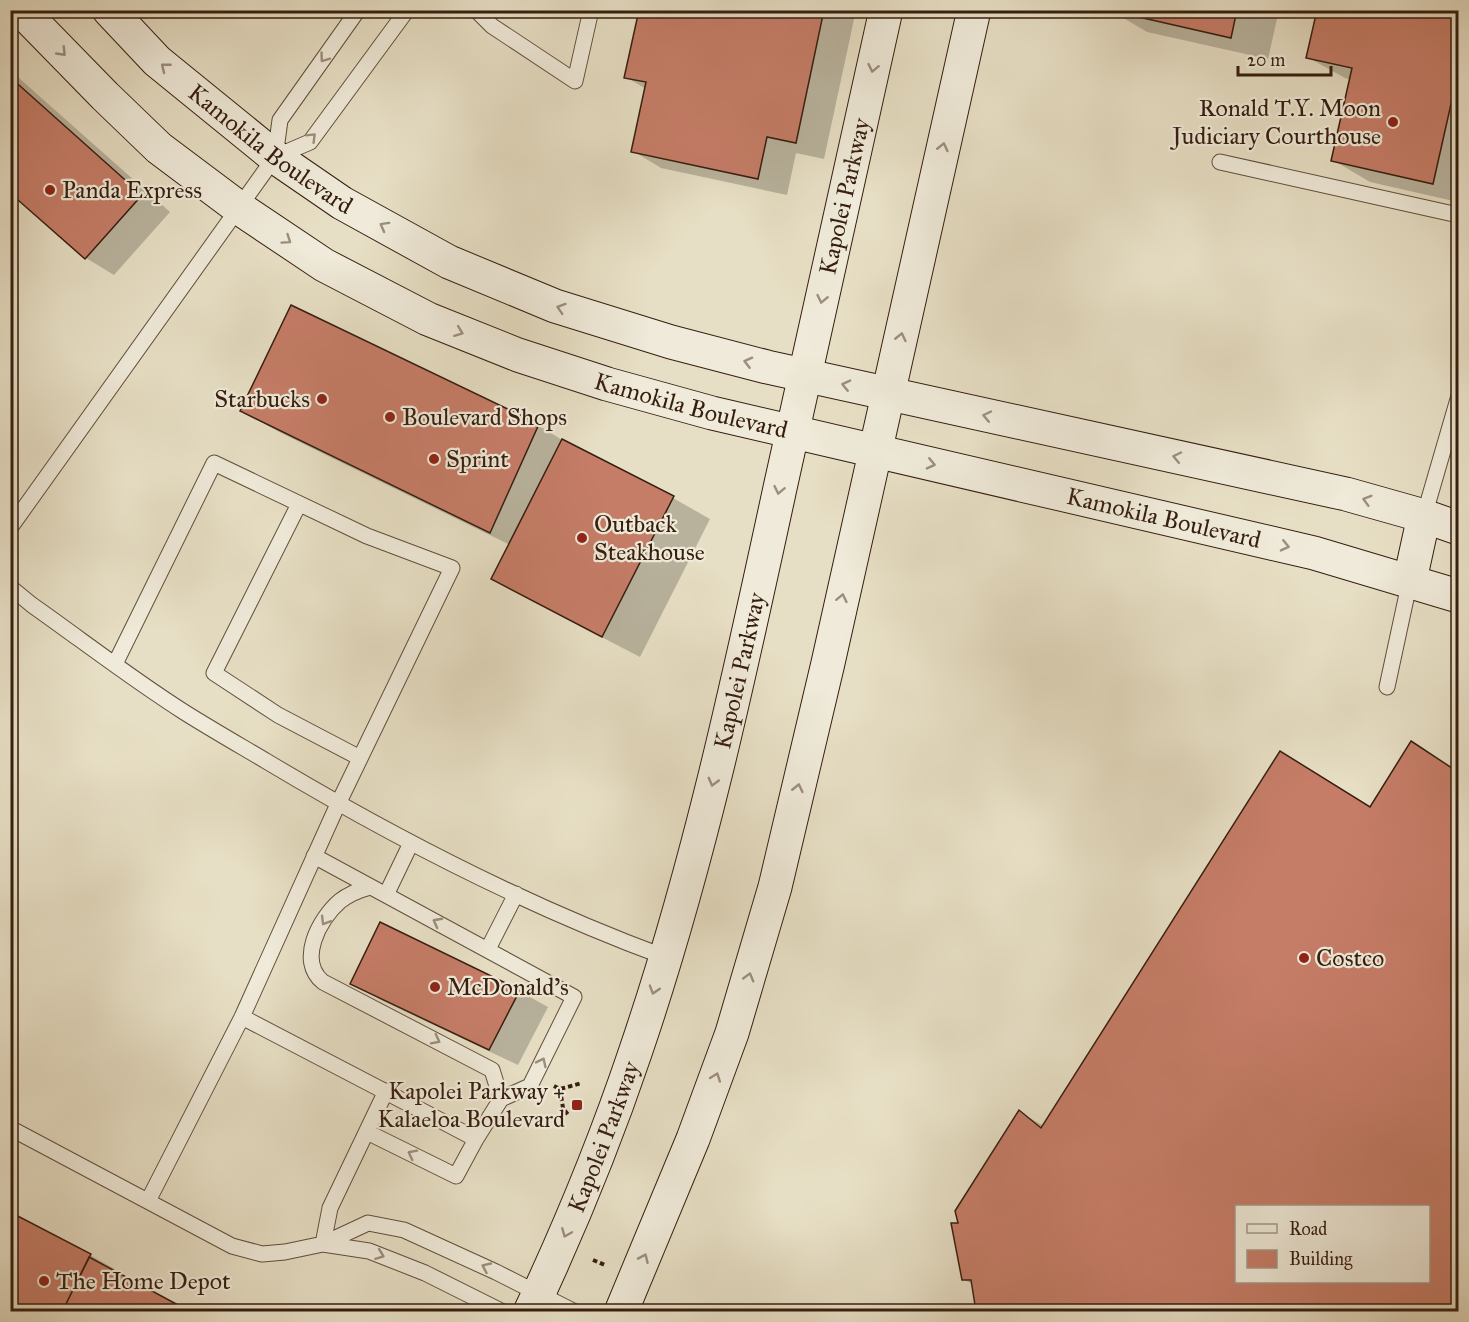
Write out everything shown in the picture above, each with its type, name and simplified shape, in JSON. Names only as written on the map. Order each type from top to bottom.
[{"type":"main road","name":"Kamokila Boulevard","points":[[21,10],[159,148],[239,208],[324,265],[428,319],[518,355],[607,384],[722,416],[1314,553],[1458,596]]},
{"type":"main road","name":"Kamokila Boulevard","points":[[109,10],[157,61],[275,156],[342,203],[449,262],[555,306],[671,342],[805,375],[1346,494],[1458,528]]},
{"type":"main road","name":"Kapolei Parkway","points":[[535,1302],[596,1160],[635,1052],[665,957],[714,782],[886,10]]},
{"type":"main road","points":[[621,1311],[693,1139],[732,1033],[775,887],[826,674],[974,10]]},
{"type":"main road","points":[[1410,580],[1424,516]]},
{"type":"lane","points":[[10,528],[275,156],[280,120],[358,10]]},
{"type":"lane","points":[[275,156],[310,142],[407,10]]},
{"type":"lane","points":[[476,10],[492,26],[575,81],[591,10]]},
{"type":"lane","points":[[492,26],[496,10]]},
{"type":"lane","points":[[1220,162],[1458,215]]},
{"type":"lane","points":[[1424,516],[1458,399]]},
{"type":"lane","points":[[115,664],[214,464],[367,536],[452,568],[338,804],[243,1017],[148,1201]]},
{"type":"lane","points":[[299,504],[214,673],[278,715],[360,758]]},
{"type":"lane","points":[[1388,687],[1410,580]]},
{"type":"lane","points":[[10,587],[182,711],[338,804],[411,843],[516,894],[631,945],[665,957]]},
{"type":"lane","points":[[386,895],[411,843]]},
{"type":"lane","points":[[314,856],[574,997],[530,1086],[501,1099],[456,1176],[367,1132]]},
{"type":"lane","points":[[370,887],[354,892],[340,901],[326,919],[311,950],[310,960],[314,972],[324,982],[492,1070],[501,1099]]},
{"type":"lane","points":[[488,949],[516,894]]},
{"type":"lane","points":[[243,1017],[476,1139]]},
{"type":"lane","points":[[323,1244],[330,1208],[386,1091]]},
{"type":"lane","points":[[10,1128],[232,1246],[262,1254],[285,1252],[323,1244],[368,1223],[404,1230],[535,1302],[575,1311]]},
{"type":"lane","points":[[323,1244],[369,1251],[425,1273],[503,1311]]},
{"type":"path","points":[[560,1089],[563,1108],[569,1116]]},
{"type":"path","points":[[593,1260],[606,1266]]},
{"type":"path","points":[[671,1307],[678,1311]]},
{"type":"building","points":[[639,10],[824,10],[796,143],[767,137],[758,179],[631,152],[646,82],[624,78]]},
{"type":"building","name":"Ronald T.Y. Moon Judiciary Courthouse","points":[[1108,10],[1237,10],[1231,38]]},
{"type":"building","name":"Ronald T.Y. Moon Judiciary Courthouse","points":[[1317,10],[1458,10],[1458,73],[1433,184],[1331,161],[1352,68],[1306,58]]},
{"type":"building","points":[[10,77],[142,195],[85,259],[10,193],[10,99],[14,97],[10,91]]},
{"type":"building","name":"Boulevard Shops","points":[[291,305],[539,424],[490,533],[240,411]]},
{"type":"building","name":"Outback Steakhouse","points":[[562,439],[674,496],[602,637],[491,579]]},
{"type":"building","name":"Costco","points":[[1411,741],[1458,772],[1458,1312],[985,1312],[975,1305],[971,1280],[962,1280],[951,1223],[958,1223],[955,1211],[1019,1110],[1041,1128],[1280,751],[1370,807]]},
{"type":"building","name":"McDonald's","points":[[380,922],[520,990],[489,1050],[350,984]]},
{"type":"building","name":"The Home Depot","points":[[10,1212],[91,1254],[62,1312],[10,1312]]},
{"type":"building","points":[[89,1257],[191,1312],[76,1312],[65,1306]]},
{"type":"place","name":"Ronald T.Y. Moon Judiciary Courthouse","points":[[1393,122]]},
{"type":"place","name":"Panda Express","points":[[50,190]]},
{"type":"place","name":"Starbucks","points":[[322,399]]},
{"type":"place","name":"Boulevard Shops","points":[[390,417]]},
{"type":"place","name":"Sprint","points":[[434,459]]},
{"type":"place","name":"Outback Steakhouse","points":[[582,538]]},
{"type":"place","name":"Costco","points":[[1304,958]]},
{"type":"place","name":"McDonald's","points":[[435,987]]},
{"type":"place","name":"Kapolei Parkway + Kalaeloa Boulevard","points":[[577,1105]]},
{"type":"place","name":"The Home Depot","points":[[44,1281]]}]
